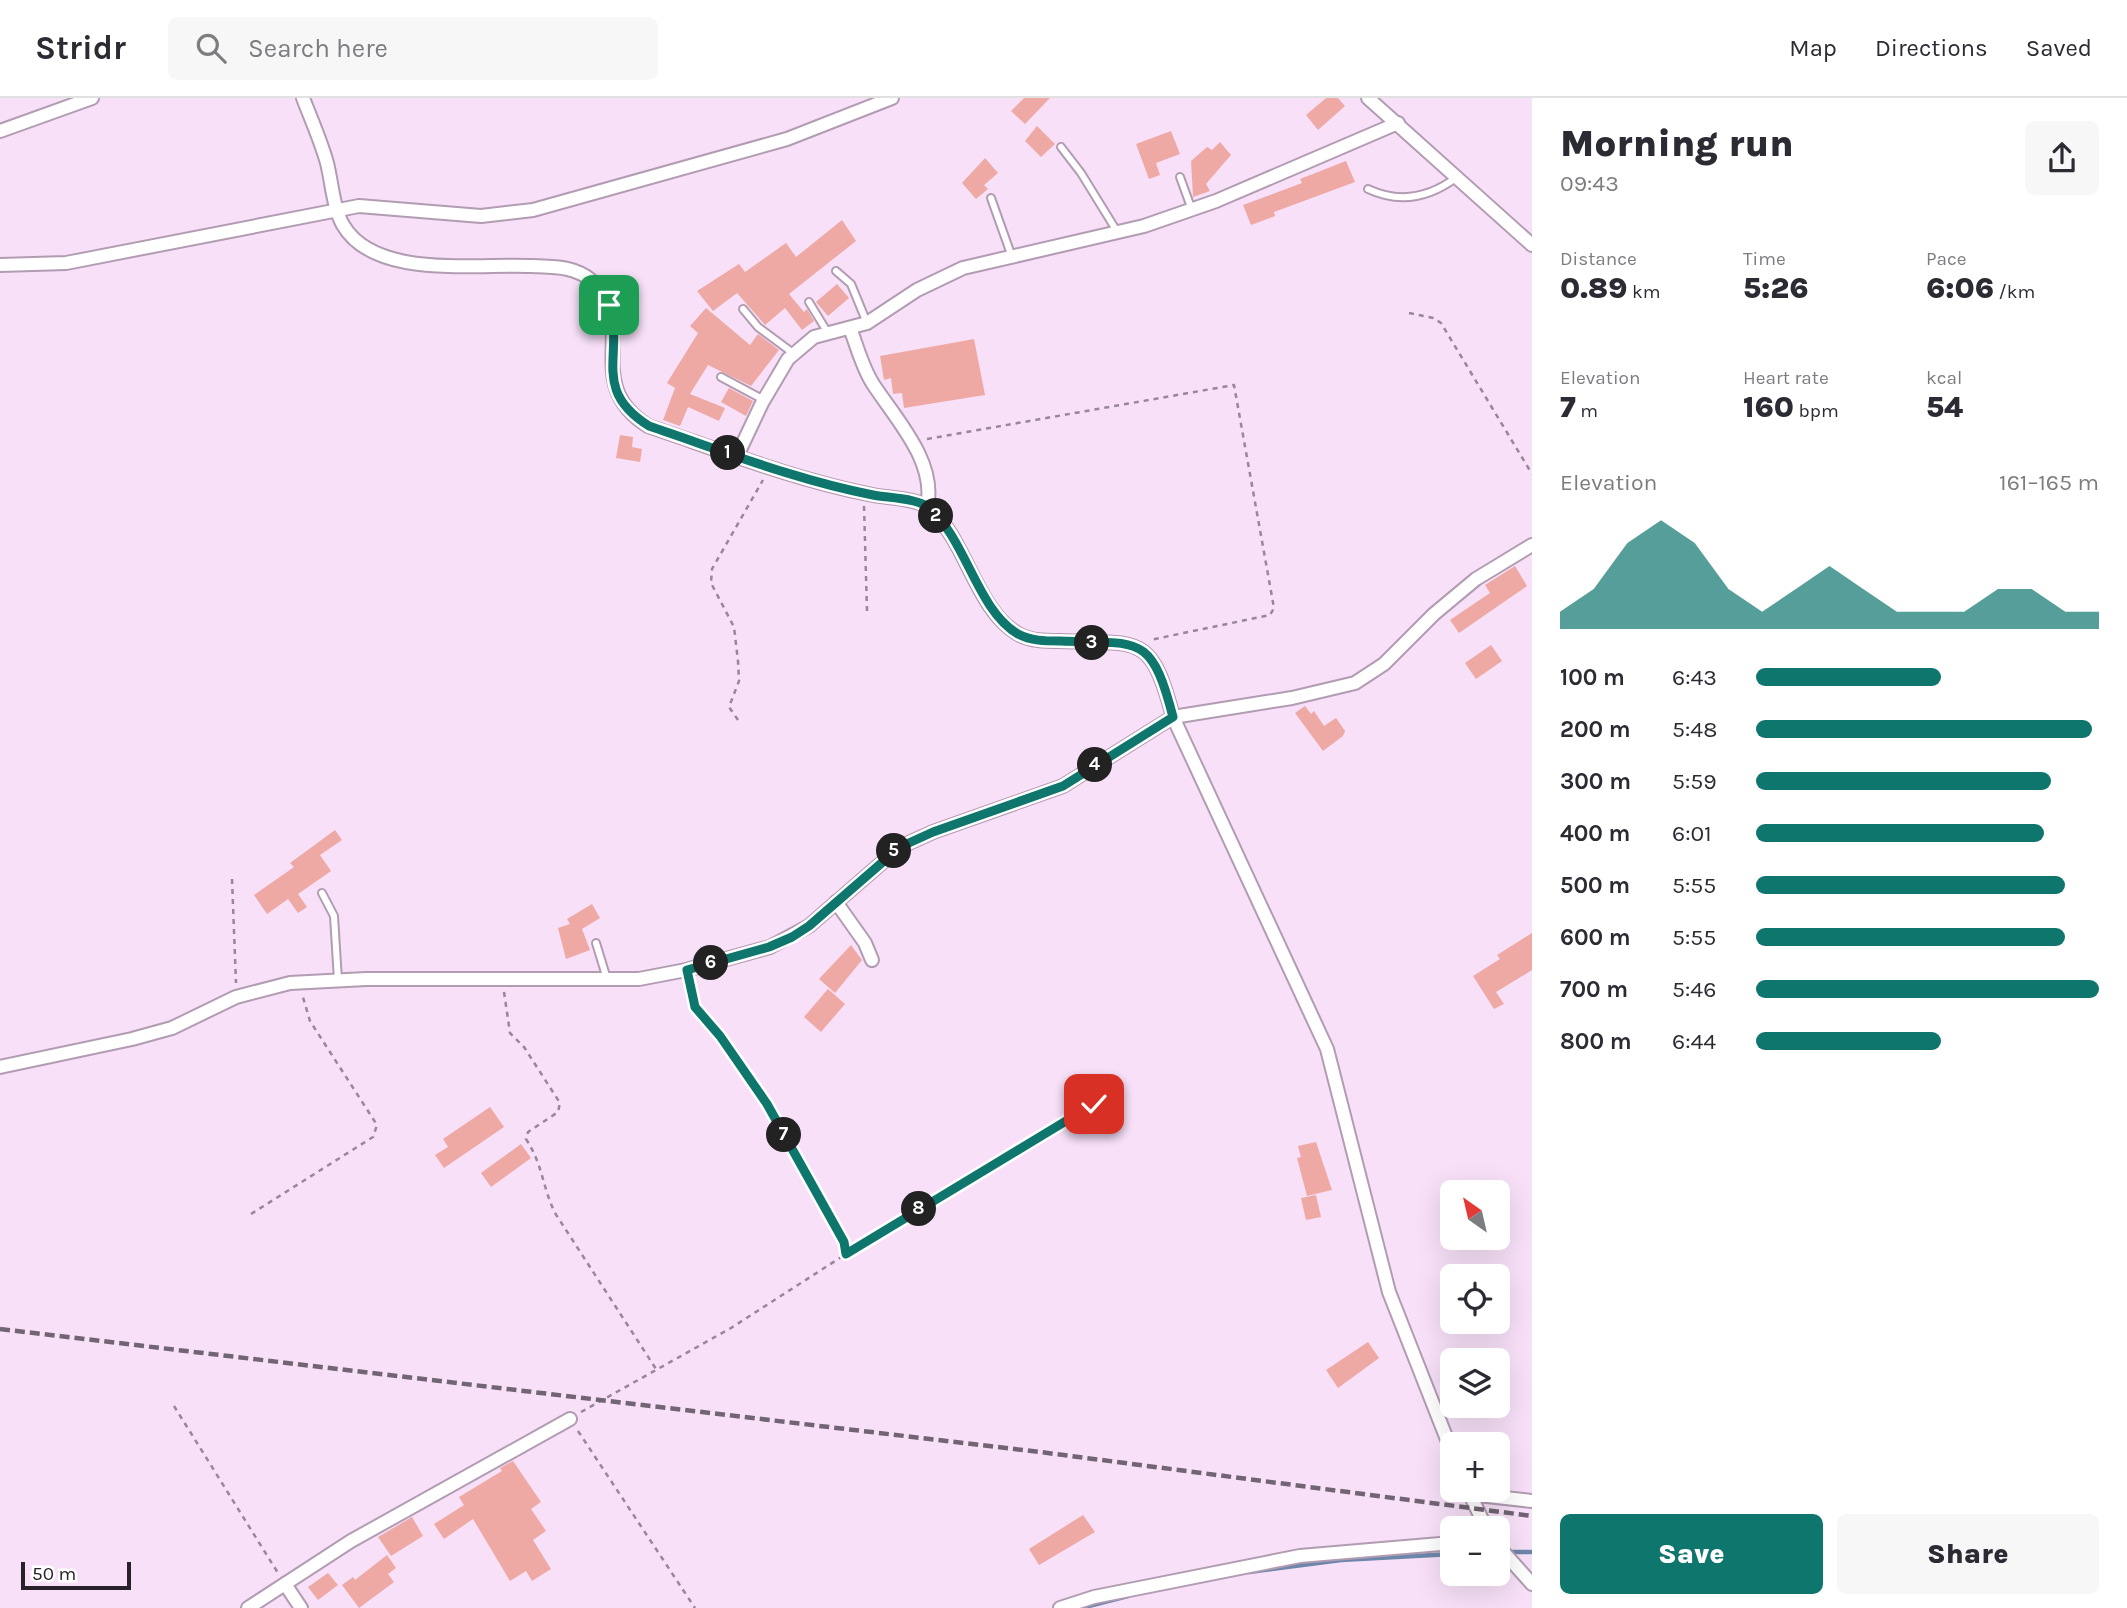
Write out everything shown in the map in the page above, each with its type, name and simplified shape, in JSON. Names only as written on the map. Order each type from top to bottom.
[{"type":"street","points":[[0,131],[92,98]]},
{"type":"street","points":[[303,98],[326,161],[344,227],[368,250],[384,258],[420,263],[555,267],[580,272],[595,284],[609,305],[614,329],[611,371],[627,410],[649,426],[770,468],[863,493],[927,506],[948,533],[991,605],[1012,630],[1040,641],[1134,645],[1151,657],[1158,667],[1173,717],[1327,1049],[1389,1292],[1444,1432]]},
{"type":"street","points":[[0,265],[85,260],[337,208],[372,205],[481,216],[533,210],[786,139],[892,98]]},
{"type":"street","points":[[1368,98],[1532,245]]},
{"type":"street","points":[[737,456],[764,400],[793,353],[804,342],[828,332],[867,323],[933,281],[963,268],[1119,234],[1192,210],[1327,156],[1398,123]]},
{"type":"street","points":[[850,328],[869,377],[914,442],[929,488],[927,506]]},
{"type":"street","points":[[0,1067],[172,1028],[236,997],[270,986],[338,980],[639,979],[687,970],[769,947],[792,937],[900,847],[933,832],[1063,786],[1173,717],[1292,698],[1355,683],[1384,664],[1434,614],[1476,579],[1532,545]]},
{"type":"street","points":[[836,902],[865,943],[872,960]]},
{"type":"street","points":[[248,1608],[351,1541],[570,1419]]},
{"type":"street","points":[[1510,1498],[1532,1501]]},
{"type":"street","points":[[1060,1608],[1094,1597],[1290,1558],[1440,1544]]},
{"type":"street","points":[[1510,1559],[1532,1584]]},
{"type":"street","points":[[285,1584],[301,1608]]},
{"type":"lane","points":[[1060,147],[1081,173],[1119,234]]},
{"type":"lane","points":[[1368,189],[1383,196],[1411,198],[1432,193],[1458,176]]},
{"type":"lane","points":[[1180,177],[1192,210]]},
{"type":"lane","points":[[991,198],[1012,257]]},
{"type":"lane","points":[[835,271],[851,284],[867,323]]},
{"type":"lane","points":[[809,302],[828,332]]},
{"type":"lane","points":[[743,309],[758,327],[793,353]]},
{"type":"lane","points":[[721,377],[764,400]]},
{"type":"lane","points":[[323,893],[334,916],[338,980]]},
{"type":"lane","points":[[596,943],[607,979]]},
{"type":"path","points":[[1409,313],[1441,323],[1532,474]]},
{"type":"path","points":[[914,442],[1234,385],[1274,608],[1270,615],[1134,645]]},
{"type":"path","points":[[738,720],[729,707],[739,681],[734,627],[711,583],[712,569],[770,468]]},
{"type":"path","points":[[863,493],[867,611]]},
{"type":"path","points":[[232,879],[236,997]]},
{"type":"path","points":[[687,970],[695,1007],[720,1036],[767,1104],[844,1242],[846,1254]]},
{"type":"path","points":[[503,979],[510,1034],[524,1047],[560,1103],[558,1112],[528,1132],[526,1139],[540,1161],[547,1196],[555,1213],[656,1369]]},
{"type":"path","points":[[251,1214],[373,1137],[377,1125],[310,1021],[298,982]]},
{"type":"path","points":[[695,1608],[570,1419],[731,1328],[846,1254],[1094,1104],[1126,1080]]},
{"type":"path","points":[[174,1406],[285,1584]]},
{"type":"building","points":[[1024,98],[1050,98],[1025,124],[1011,111]]},
{"type":"building","points":[[1326,98],[1338,98],[1345,106],[1318,130],[1306,115]]},
{"type":"building","points":[[1037,126],[1055,144],[1041,157],[1025,141]]},
{"type":"building","points":[[1171,131],[1180,154],[1156,163],[1160,175],[1149,179],[1136,144]]},
{"type":"building","points":[[1220,142],[1231,155],[1206,184],[1210,191],[1193,197],[1191,161],[1207,147],[1212,150]]},
{"type":"building","points":[[985,158],[998,173],[984,185],[988,189],[976,199],[962,183]]},
{"type":"building","points":[[1346,161],[1355,182],[1274,212],[1275,216],[1251,225],[1243,205],[1302,183],[1300,179]]},
{"type":"building","points":[[842,220],[856,241],[789,294],[804,312],[807,309],[814,321],[802,330],[785,308],[765,325],[737,293],[713,311],[697,291],[739,264],[745,272],[786,243],[796,257]]},
{"type":"building","points":[[837,284],[849,298],[828,316],[816,302]]},
{"type":"building","points":[[706,308],[750,345],[758,334],[779,350],[751,386],[708,365],[690,394],[725,408],[719,421],[688,407],[680,426],[663,420],[675,388],[667,383],[698,333],[690,326]]},
{"type":"building","points":[[974,339],[985,395],[904,408],[902,393],[893,394],[891,378],[884,380],[880,356]]},
{"type":"building","points":[[729,388],[753,401],[746,416],[721,402]]},
{"type":"building","points":[[620,435],[633,437],[632,447],[642,449],[640,462],[616,458]]},
{"type":"building","points":[[1515,566],[1527,586],[1459,633],[1450,620],[1490,593],[1485,585]]},
{"type":"building","points":[[1491,645],[1502,661],[1476,679],[1465,663]]},
{"type":"building","points":[[1305,706],[1311,714],[1314,711],[1324,726],[1336,718],[1345,731],[1343,736],[1323,751],[1295,713]]},
{"type":"building","points":[[335,830],[342,840],[320,855],[331,871],[298,894],[307,907],[298,913],[288,899],[267,914],[254,895],[294,867],[290,863]]},
{"type":"building","points":[[592,904],[600,918],[582,929],[590,950],[566,959],[558,928],[570,924],[567,919]]},
{"type":"building","points":[[1532,933],[1532,970],[1496,992],[1504,1004],[1494,1009],[1473,976],[1500,959],[1497,955]]},
{"type":"building","points":[[851,945],[862,960],[835,993],[819,979]]},
{"type":"building","points":[[828,989],[845,1004],[821,1032],[804,1017]]},
{"type":"building","points":[[490,1107],[504,1127],[444,1168],[435,1155],[448,1147],[443,1139]]},
{"type":"building","points":[[1316,1142],[1332,1190],[1307,1196],[1297,1158],[1301,1157],[1298,1146]]},
{"type":"building","points":[[521,1144],[531,1158],[491,1187],[481,1173]]},
{"type":"building","points":[[1316,1195],[1321,1217],[1306,1220],[1301,1198]]},
{"type":"building","points":[[1368,1342],[1379,1358],[1338,1388],[1326,1370]]},
{"type":"building","points":[[513,1461],[541,1502],[531,1509],[546,1531],[533,1540],[551,1569],[532,1581],[526,1571],[510,1581],[473,1519],[444,1539],[434,1524],[464,1505],[459,1497],[502,1471],[500,1468]]},
{"type":"building","points":[[1083,1515],[1095,1532],[1039,1565],[1029,1549]]},
{"type":"building","points":[[412,1517],[423,1536],[391,1556],[378,1537]]},
{"type":"building","points":[[387,1555],[396,1568],[388,1574],[394,1582],[359,1608],[342,1585],[353,1577],[355,1580]]},
{"type":"building","points":[[328,1573],[338,1585],[318,1600],[308,1587]]},
{"type":"waterway","points":[[1510,1552],[1532,1552]]},
{"type":"waterway","points":[[1249,1572],[1341,1560],[1440,1555]]},
{"type":"waterway","points":[[1081,1608],[1128,1596]]},
{"type":"railway","points":[[0,1329],[1040,1452],[1532,1516]]},
{"type":"route","points":[[609,305],[614,329],[611,371],[618,395],[627,410],[636,418],[649,426],[786,473],[927,506],[942,523],[991,605],[1012,630],[1040,641],[1134,645],[1151,657],[1158,667],[1173,717],[1145,732],[1063,786],[933,832],[900,847],[809,926],[792,937],[769,947],[687,970],[695,1007],[720,1036],[767,1104],[844,1242],[846,1254],[1094,1104]]}]
